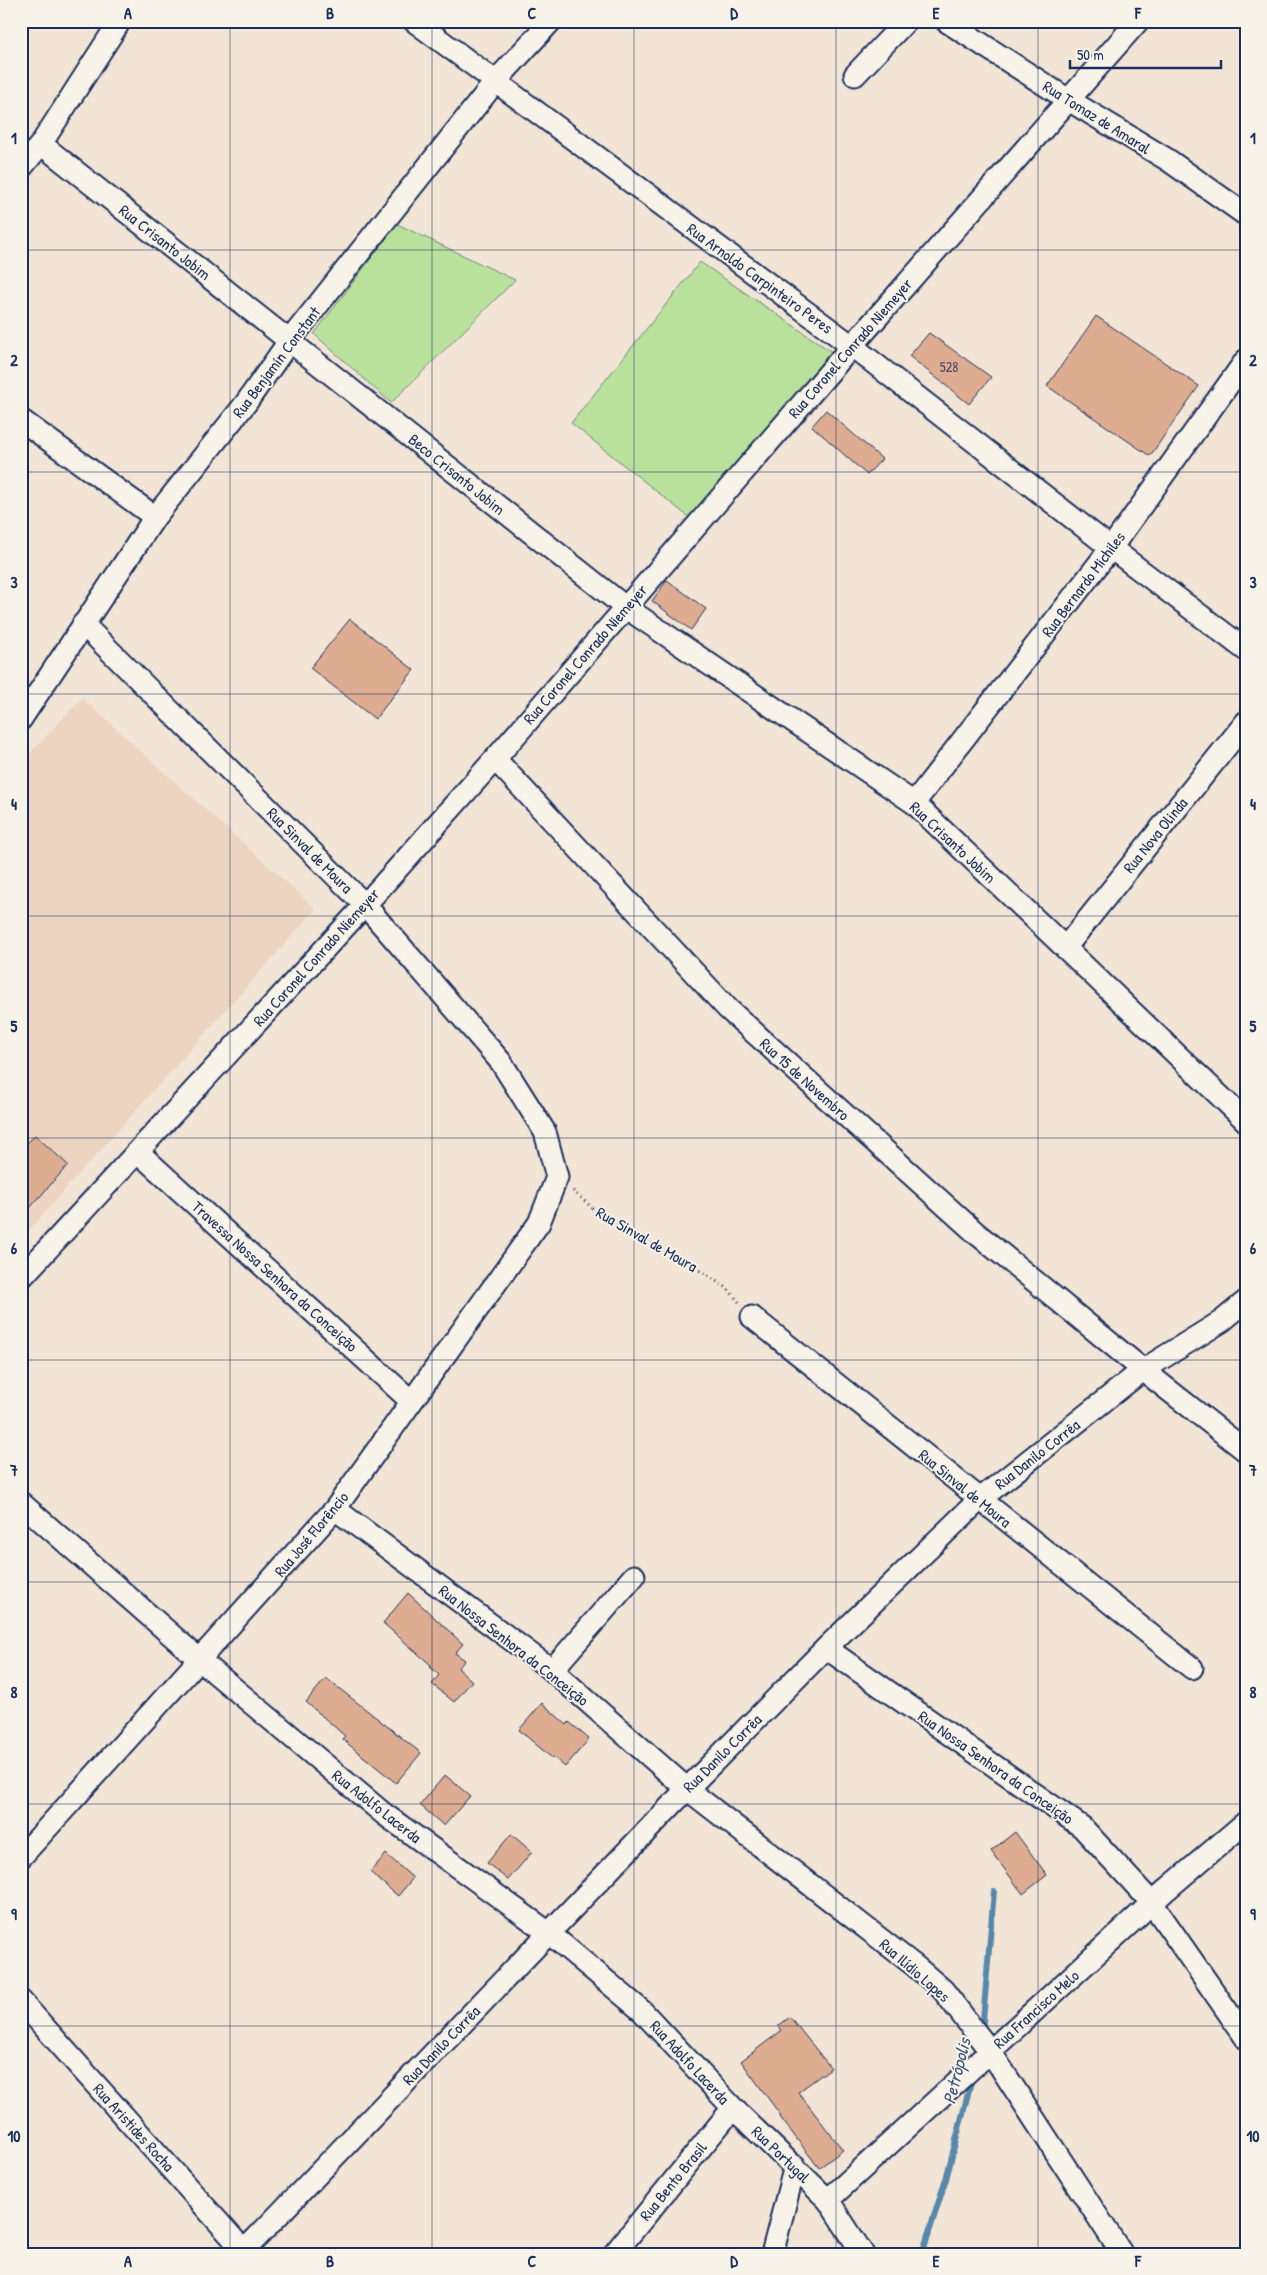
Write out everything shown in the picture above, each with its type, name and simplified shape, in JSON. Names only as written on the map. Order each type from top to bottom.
[{"type":"street","points":[[21,168],[41,144],[120,21]]},
{"type":"street","name":"Rua Arnoldo Carpinteiro Peres","points":[[414,21],[852,346],[1111,548],[1246,650]]},
{"type":"street","name":"Rua Benjamín Constant","points":[[21,720],[83,624],[156,517],[246,404],[290,340],[495,82],[551,21]]},
{"type":"street","points":[[855,76],[906,21]]},
{"type":"street","name":"Rua Tomaz de Amaral","points":[[946,21],[1067,99],[1168,160],[1246,215]]},
{"type":"street","name":"Rua Coronel Conrado Niemeyer","points":[[21,1278],[365,905],[495,759],[1067,99],[1138,21]]},
{"type":"street","name":"Rua Crisanto Jobim","points":[[41,144],[290,340]]},
{"type":"street","name":"Beco Crisanto Jobim","points":[[290,340],[625,607]]},
{"type":"street","name":"Rua Bernardo Michiles","points":[[914,803],[1111,548],[1246,360]]},
{"type":"street","points":[[21,420],[156,517]]},
{"type":"street","name":"Rua Crisanto Jobim","points":[[625,607],[914,803],[1246,1121]]},
{"type":"street","name":"Rua Sinval de Moura","points":[[83,624],[365,905],[501,1062],[546,1132],[557,1178]]},
{"type":"street","name":"Rua Nova Olinda","points":[[1065,948],[1246,722]]},
{"type":"street","name":"Rua 15 de Novembro","points":[[495,759],[728,1009],[976,1233],[1143,1370],[1246,1451]]},
{"type":"street","name":"Travessa Nossa Senhora da Conceição","points":[[138,1152],[412,1401]]},
{"type":"street","name":"Rua José Florêncio","points":[[21,1857],[201,1661],[335,1509],[539,1223],[557,1178]]},
{"type":"street","name":"Rua Danilo Corrêa","points":[[244,2253],[687,1789],[826,1648],[979,1500],[1143,1370],[1222,1320],[1246,1301]]},
{"type":"street","name":"Rua Sinval de Moura","points":[[752,1318],[1192,1668]]},
{"type":"street","name":"Rua Adolfo Lacerda","points":[[21,1503],[201,1661],[384,1814],[548,1933],[642,2011],[733,2108]]},
{"type":"street","name":"Rua Nossa Senhora da Conceição","points":[[335,1509],[552,1670],[687,1789]]},
{"type":"street","points":[[552,1670],[634,1576]]},
{"type":"street","name":"Rua Nossa Senhora da Conceição","points":[[826,1648],[1082,1828],[1152,1903],[1246,2038]]},
{"type":"street","name":"Rua Ilídio Lopes","points":[[687,1789],[936,1984],[990,2051],[1122,2254]]},
{"type":"street","name":"Rua Francisco Melo","points":[[828,2200],[1152,1903],[1246,1822]]},
{"type":"street","name":"Rua Aristides Rocha","points":[[21,2001],[244,2253]]},
{"type":"street","name":"Rua Portugal","points":[[733,2108],[828,2200],[863,2254]]},
{"type":"street","name":"Rua Bento Brasil","points":[[614,2254],[733,2108]]},
{"type":"street","points":[[772,2254],[795,2166]]},
{"type":"path","name":"Rua Sinval de Moura","points":[[557,1178],[603,1217],[688,1262],[727,1288],[752,1318]]},
{"type":"shaded area","points":[[82,698],[316,909],[21,1239],[21,763]]},
{"type":"green space","points":[[397,224],[515,280],[391,403],[314,334]]},
{"type":"green space","points":[[700,262],[832,352],[690,518],[571,423]]},
{"type":"building","points":[[1096,316],[1199,386],[1150,456],[1047,386]]},
{"type":"building","points":[[929,333],[991,377],[969,404],[909,356]]},
{"type":"building","points":[[826,410],[882,459],[867,475],[812,426]]},
{"type":"building","points":[[667,580],[706,609],[691,630],[652,601]]},
{"type":"building","points":[[350,619],[414,670],[375,719],[310,668]]},
{"type":"building","points":[[35,1135],[68,1165],[21,1218],[21,1150]]},
{"type":"building","points":[[408,1593],[463,1644],[455,1653],[465,1660],[458,1668],[472,1681],[454,1702],[432,1684],[439,1675],[430,1667],[432,1666],[383,1623]]},
{"type":"building","points":[[326,1678],[421,1753],[396,1783],[342,1739],[345,1736],[306,1702]]},
{"type":"building","points":[[542,1703],[567,1725],[569,1722],[589,1739],[565,1767],[519,1730]]},
{"type":"building","points":[[445,1775],[470,1796],[444,1826],[420,1805]]},
{"type":"building","points":[[1015,1832],[1047,1875],[1023,1894],[991,1851]]},
{"type":"building","points":[[511,1834],[532,1852],[508,1880],[487,1863]]},
{"type":"building","points":[[386,1854],[413,1878],[398,1896],[370,1872]]},
{"type":"building","points":[[790,2017],[831,2068],[798,2092],[843,2150],[819,2168],[741,2061],[781,2031],[778,2026]]},
{"type":"waterway","name":"Petrópolis","points":[[982,2032],[994,1891]]},
{"type":"waterway","name":"Petrópolis","points":[[922,2254],[946,2179],[972,2078]]}]
